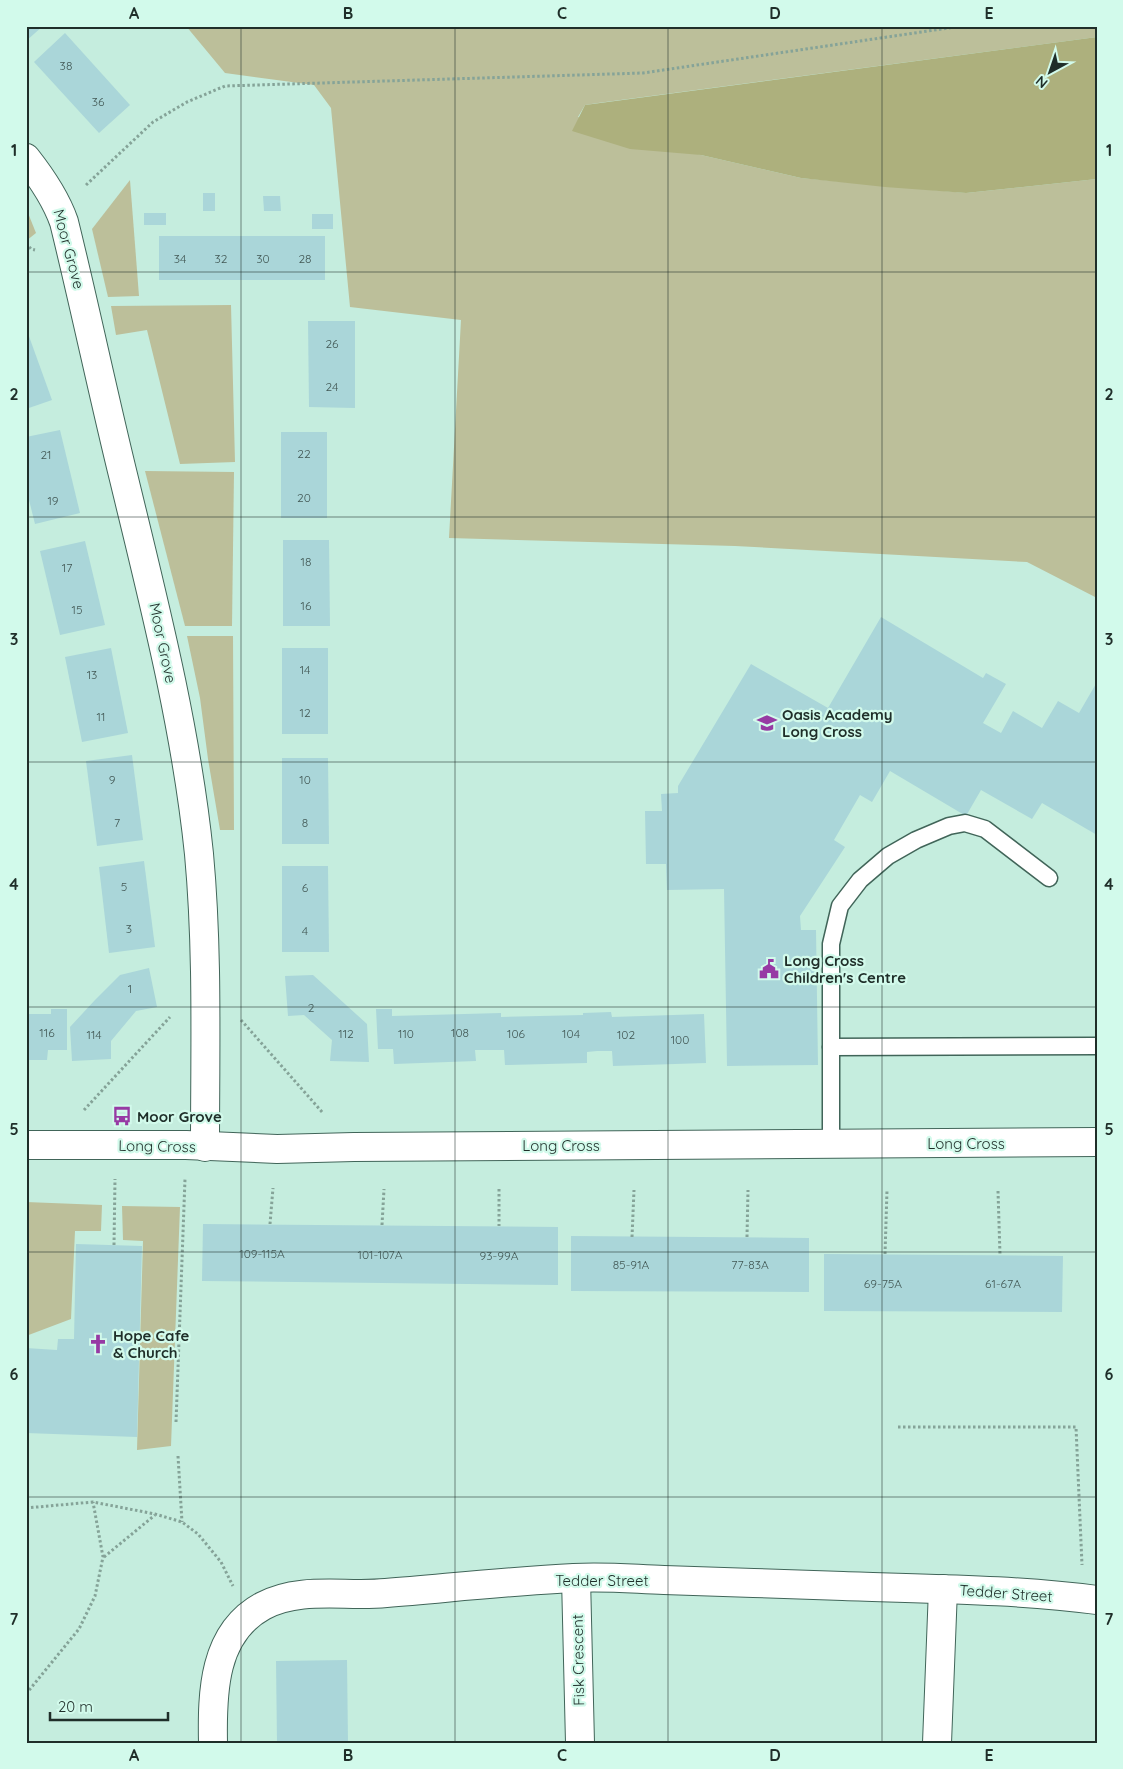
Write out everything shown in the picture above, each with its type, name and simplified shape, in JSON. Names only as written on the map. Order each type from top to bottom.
[{"type":"street","name":"Moor Grove","points":[[26,158],[37,171],[60,210],[75,265],[105,401],[165,649],[185,756],[199,855],[205,979],[195,1146]]},
{"type":"street","name":"Long Cross","points":[[26,1145],[195,1146],[276,1149],[1097,1142]]},
{"type":"street","name":"Tedder Street","points":[[213,1743],[212,1708],[218,1665],[225,1646],[236,1629],[248,1616],[264,1605],[299,1594],[381,1594],[576,1578],[943,1589],[1004,1592],[1090,1600]]},
{"type":"street","name":"Fisk Crescent","points":[[576,1578],[580,1743]]},
{"type":"street","points":[[937,1743],[943,1589]]},
{"type":"lane","points":[[830,1143],[832,1047],[831,944],[840,906],[860,880],[888,856],[916,840],[949,826],[965,823],[985,829],[1050,878]]},
{"type":"lane","points":[[832,1047],[1097,1046]]},
{"type":"path","points":[[60,210],[152,122],[187,102],[225,86],[643,73],[962,26]]},
{"type":"path","points":[[114,1245],[115,1146]]},
{"type":"path","points":[[176,1422],[195,1146]]},
{"type":"path","points":[[270,1224],[273,1188]]},
{"type":"path","points":[[382,1225],[384,1189]]},
{"type":"path","points":[[499,1189],[499,1226]]},
{"type":"path","points":[[632,1237],[634,1190]]},
{"type":"path","points":[[748,1190],[748,1237]]},
{"type":"path","points":[[885,1254],[888,1190]]},
{"type":"path","points":[[998,1191],[1000,1255]]},
{"type":"path","points":[[898,1427],[1076,1427],[1090,1600]]},
{"type":"path","points":[[178,1456],[182,1522]]},
{"type":"path","points":[[26,1508],[93,1502],[156,1514],[182,1522],[198,1534],[222,1562],[248,1616]]},
{"type":"path","points":[[26,1694],[79,1629],[95,1596],[104,1557],[93,1502]]},
{"type":"path","points":[[104,1557],[156,1514]]},
{"type":"green space","points":[[186,26],[1097,26],[1097,37],[585,105],[578,117],[701,155],[801,178],[966,193],[1097,179],[1097,598],[1027,562],[735,546],[449,538],[461,320],[350,307],[331,108],[314,85],[225,73]]},
{"type":"green space","points":[[1097,37],[1097,179],[966,193],[885,187],[801,178],[701,155],[630,149],[572,131],[585,105]]},
{"type":"green space","points":[[130,180],[139,296],[108,297],[92,229]]},
{"type":"green space","points":[[26,208],[36,233],[26,241]]},
{"type":"green space","points":[[231,305],[235,462],[180,464],[147,330],[116,335],[111,306]]},
{"type":"green space","points":[[145,471],[234,472],[232,626],[185,626]]},
{"type":"green space","points":[[187,636],[233,636],[234,830],[220,830],[200,698]]},
{"type":"green space","points":[[26,1202],[102,1205],[101,1231],[75,1231],[71,1319],[26,1336]]},
{"type":"green space","points":[[122,1206],[180,1207],[171,1446],[137,1450],[143,1241],[123,1240]]},
{"type":"building","points":[[26,26],[43,26],[26,41]]},
{"type":"building","points":[[65,33],[130,105],[99,133],[34,62]]},
{"type":"building","points":[[203,193],[215,193],[215,211],[203,211]]},
{"type":"building","points":[[263,196],[280,196],[281,211],[264,211]]},
{"type":"building","points":[[144,213],[166,213],[166,225],[144,225]]},
{"type":"building","points":[[312,214],[333,214],[333,229],[312,229]]},
{"type":"building","points":[[159,236],[325,236],[325,280],[159,280]]},
{"type":"building","points":[[308,321],[355,321],[355,408],[309,407]]},
{"type":"building","points":[[26,328],[52,400],[26,409]]},
{"type":"building","points":[[60,430],[80,513],[35,524],[26,488],[26,437]]},
{"type":"building","points":[[281,432],[327,432],[327,518],[281,518]]},
{"type":"building","points":[[283,540],[329,540],[330,626],[283,626]]},
{"type":"building","points":[[85,541],[105,625],[60,635],[40,551]]},
{"type":"building","points":[[881,617],[983,678],[986,673],[1006,684],[983,723],[1001,733],[1013,711],[1042,728],[1058,701],[1079,713],[1097,682],[1097,835],[1042,803],[1032,819],[981,790],[966,816],[890,771],[872,802],[860,795],[834,840],[845,847],[800,916],[801,930],[816,930],[818,1065],[727,1066],[724,889],[667,890],[666,864],[646,864],[645,811],[662,811],[661,794],[678,793],[678,786],[751,664],[828,708]]},
{"type":"building","points":[[111,648],[128,733],[82,742],[65,657]]},
{"type":"building","points":[[282,648],[328,648],[328,734],[282,734]]},
{"type":"building","points":[[132,755],[143,840],[97,846],[86,761]]},
{"type":"building","points":[[282,758],[328,758],[329,844],[282,844]]},
{"type":"building","points":[[144,861],[155,947],[109,953],[99,867]]},
{"type":"building","points":[[282,866],[328,866],[329,952],[282,952]]},
{"type":"building","points":[[149,968],[157,1007],[136,1011],[111,1041],[111,1059],[72,1061],[70,1027],[120,975]]},
{"type":"building","points":[[313,975],[367,1024],[369,1062],[330,1061],[332,1040],[304,1015],[288,1016],[285,976]]},
{"type":"building","points":[[51,1009],[67,1009],[67,1050],[48,1050],[47,1060],[26,1060],[26,1014],[51,1014]]},
{"type":"building","points":[[376,1009],[392,1009],[392,1016],[501,1013],[501,1017],[583,1015],[583,1013],[611,1012],[612,1017],[704,1014],[706,1063],[613,1066],[612,1051],[597,1051],[587,1052],[587,1063],[505,1065],[504,1050],[475,1050],[476,1061],[394,1064],[393,1049],[378,1049]]},
{"type":"building","points":[[203,1224],[558,1227],[558,1285],[202,1281]]},
{"type":"building","points":[[571,1236],[809,1238],[809,1292],[571,1291]]},
{"type":"building","name":"Hope Cafe & Church","points":[[76,1244],[142,1246],[137,1437],[26,1433],[26,1348],[57,1350],[58,1339],[74,1339]]},
{"type":"building","points":[[824,1254],[1063,1256],[1062,1312],[824,1311]]},
{"type":"building","points":[[347,1660],[348,1743],[277,1743],[276,1661]]},
{"type":"place","name":"Oasis Academy Long Cross","points":[[767,723]]},
{"type":"place","name":"Long Cross Children's Centre","points":[[769,969]]},
{"type":"place","name":"Moor Grove","points":[[122,1116]]},
{"type":"place","name":"Hope Cafe & Church","points":[[98,1344]]}]
